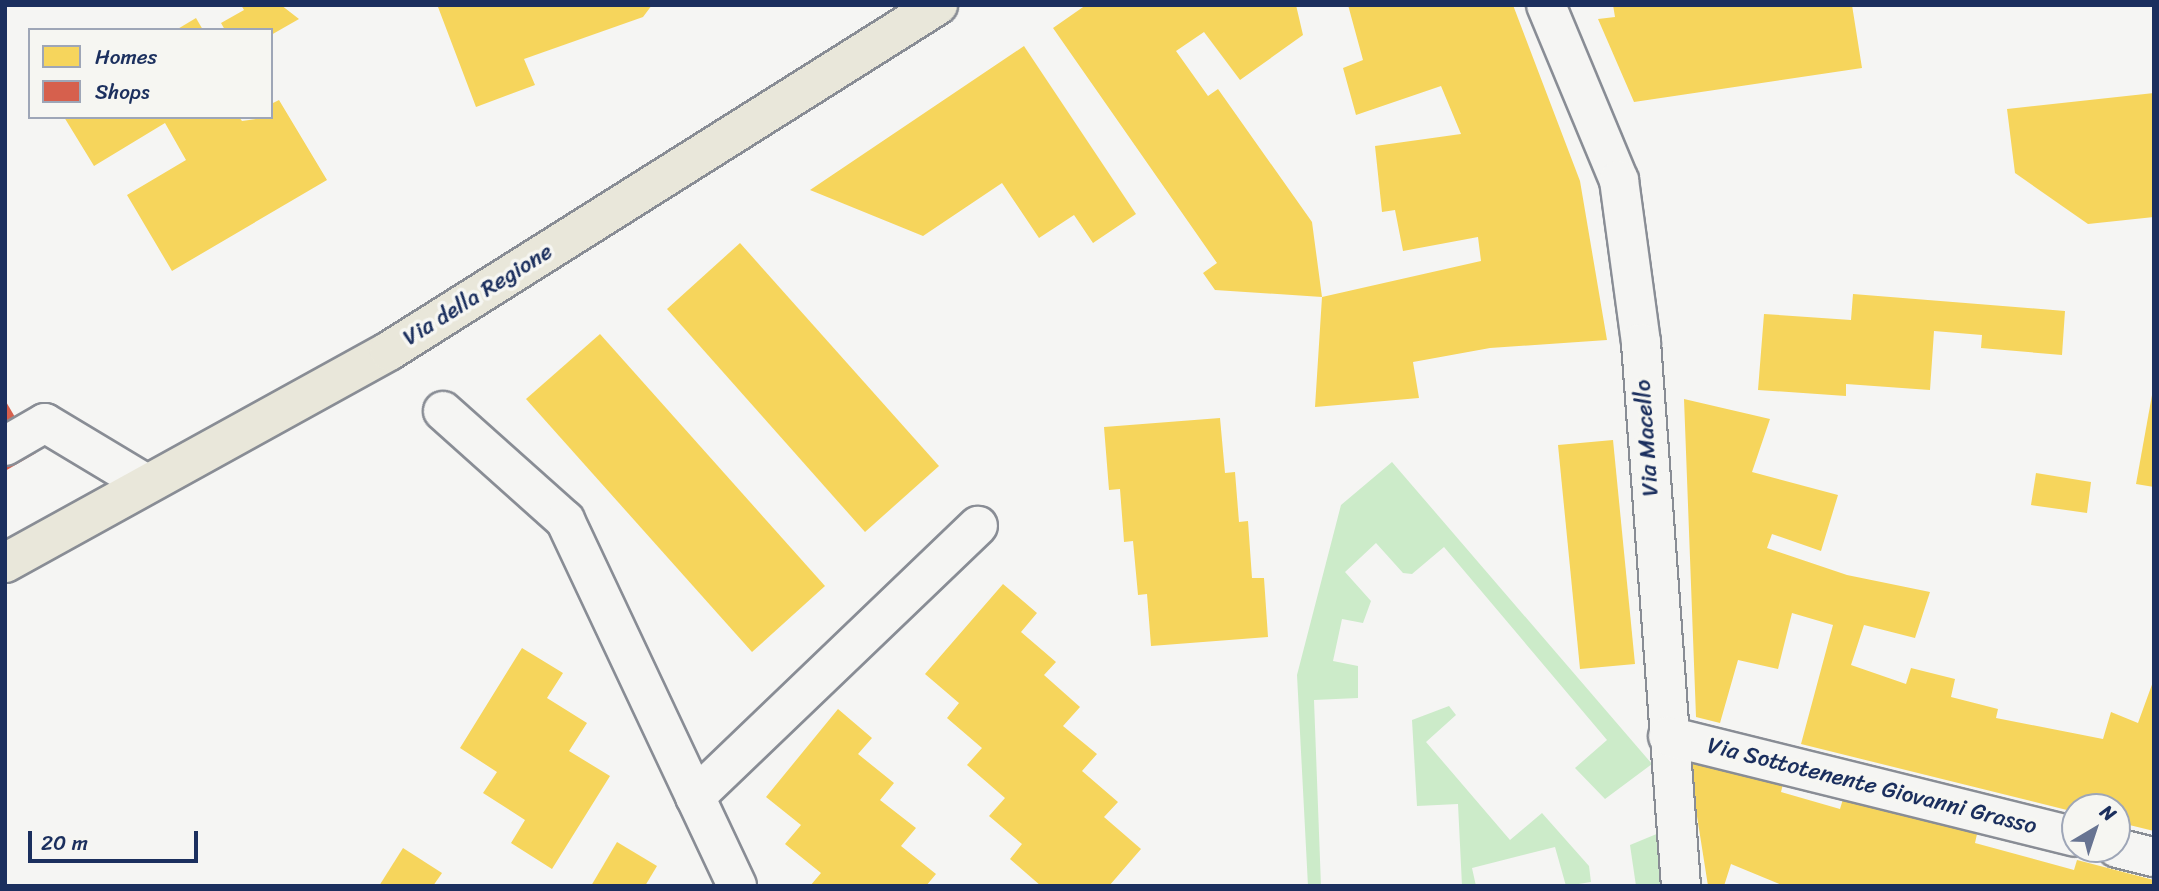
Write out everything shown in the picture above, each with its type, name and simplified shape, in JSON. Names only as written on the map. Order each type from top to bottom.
[{"type":"main road","name":"Via della Regione","points":[[5,563],[145,483],[389,351],[938,5]]},
{"type":"street","name":"Via Macello","points":[[1546,5],[1619,180],[1641,343],[1681,886]]},
{"type":"street","points":[[443,411],[565,520],[737,886]]},
{"type":"street","points":[[5,446],[45,422],[145,483]]},
{"type":"street","points":[[695,797],[978,526]]},
{"type":"street","name":"Via Sottotenente Giovanni Grasso","points":[[1668,736],[2061,834]]},
{"type":"street","points":[[2131,851],[2154,857]]},
{"type":"green space","points":[[1392,462],[1652,764],[1605,799],[1575,768],[1607,740],[1444,547],[1412,574],[1403,573],[1376,543],[1345,572],[1371,601],[1363,623],[1342,619],[1333,661],[1358,666],[1358,698],[1314,700],[1321,886],[1308,886],[1297,675],[1341,505]]},
{"type":"green space","points":[[1449,706],[1456,715],[1426,742],[1510,840],[1542,813],[1589,866],[1591,882],[1566,886],[1555,847],[1472,868],[1476,886],[1462,886],[1458,804],[1417,806],[1412,720]]},
{"type":"green space","points":[[1659,833],[1662,886],[1636,886],[1630,845]]},
{"type":"building: Homes","points":[[241,5],[281,5],[299,19],[273,34],[273,28],[224,28],[221,23],[244,10]]},
{"type":"building: Homes","points":[[652,5],[643,17],[524,59],[535,85],[476,107],[438,7]]},
{"type":"building: Homes","points":[[1086,5],[1296,5],[1303,35],[1240,80],[1204,32],[1176,51],[1208,96],[1218,89],[1312,222],[1322,297],[1215,290],[1203,273],[1217,263],[1053,28]]},
{"type":"building: Homes","points":[[1348,5],[1513,5],[1580,181],[1607,340],[1490,348],[1413,362],[1419,398],[1315,407],[1322,297],[1481,261],[1478,237],[1403,251],[1395,210],[1382,212],[1375,146],[1461,134],[1441,86],[1356,115],[1343,68],[1363,60]]},
{"type":"building: Homes","points":[[1613,5],[1852,5],[1862,68],[1634,102],[1598,19],[1615,17]]},
{"type":"building: Homes","points":[[196,18],[202,28],[179,28]]},
{"type":"building: Homes","points":[[1024,46],[1136,214],[1093,243],[1074,215],[1039,238],[1002,183],[923,236],[810,190]]},
{"type":"building: Homes","points":[[2154,93],[2154,217],[2088,224],[2015,173],[2007,109]]},
{"type":"building: Homes","points":[[279,100],[327,180],[172,271],[127,195],[186,160],[165,123],[94,166],[65,119],[273,119],[273,103]]},
{"type":"building: Homes","points":[[740,243],[939,466],[865,532],[667,309]]},
{"type":"building: Homes","points":[[1853,294],[2065,311],[2062,355],[1981,348],[1982,335],[1934,331],[1930,390],[1846,384],[1846,396],[1758,390],[1764,314],[1851,320]]},
{"type":"building: Homes","points":[[600,334],[825,586],[752,652],[526,399]]},
{"type":"building: Homes","points":[[2154,395],[2154,487],[2136,484]]},
{"type":"building: Homes","points":[[1684,399],[1770,419],[1752,472],[1838,495],[1821,551],[1772,534],[1767,548],[1847,575],[1930,592],[1915,638],[1864,625],[1851,665],[1906,684],[1911,668],[1955,679],[1951,697],[1998,709],[1996,718],[2103,739],[2111,712],[2138,723],[2154,679],[2154,831],[2131,825],[2131,793],[2061,793],[2061,809],[1801,744],[1833,625],[1792,613],[1778,669],[1738,660],[1720,723],[1696,717]]},
{"type":"building: Homes","points":[[1220,418],[1225,473],[1235,472],[1239,522],[1248,521],[1252,578],[1264,578],[1268,637],[1151,646],[1147,594],[1138,595],[1133,541],[1124,542],[1120,489],[1109,490],[1104,427]]},
{"type":"building: Homes","points":[[1613,440],[1635,664],[1580,669],[1558,445]]},
{"type":"building: Homes","points":[[2036,473],[2091,482],[2087,513],[2031,505]]},
{"type":"building: Homes","points":[[1003,584],[1037,613],[1021,632],[1056,662],[1044,675],[1080,707],[1063,726],[1097,754],[1082,771],[1118,802],[1104,817],[1141,849],[1109,886],[1041,886],[1010,859],[1022,844],[989,816],[1005,798],[967,765],[982,748],[947,718],[959,703],[925,674]]},
{"type":"building: Homes","points":[[522,648],[563,673],[547,698],[587,723],[569,751],[610,776],[552,869],[511,843],[525,820],[483,793],[497,772],[460,748]]},
{"type":"building: Homes","points":[[838,709],[872,738],[858,754],[894,783],[880,800],[916,828],[901,846],[936,874],[926,886],[810,886],[821,873],[785,844],[801,825],[766,797]]},
{"type":"building: Homes","points":[[1688,759],[1783,784],[1781,792],[1840,809],[1843,799],[1977,834],[1975,843],[2074,870],[2076,863],[2089,863],[2154,880],[2154,886],[1784,886],[1731,864],[1724,886],[1708,886]]},
{"type":"building: Homes","points":[[617,842],[657,866],[645,886],[591,886]]},
{"type":"building: Homes","points":[[403,848],[442,873],[433,886],[379,886]]},
{"type":"building: Shops","points":[[5,400],[36,453],[5,471]]}]
